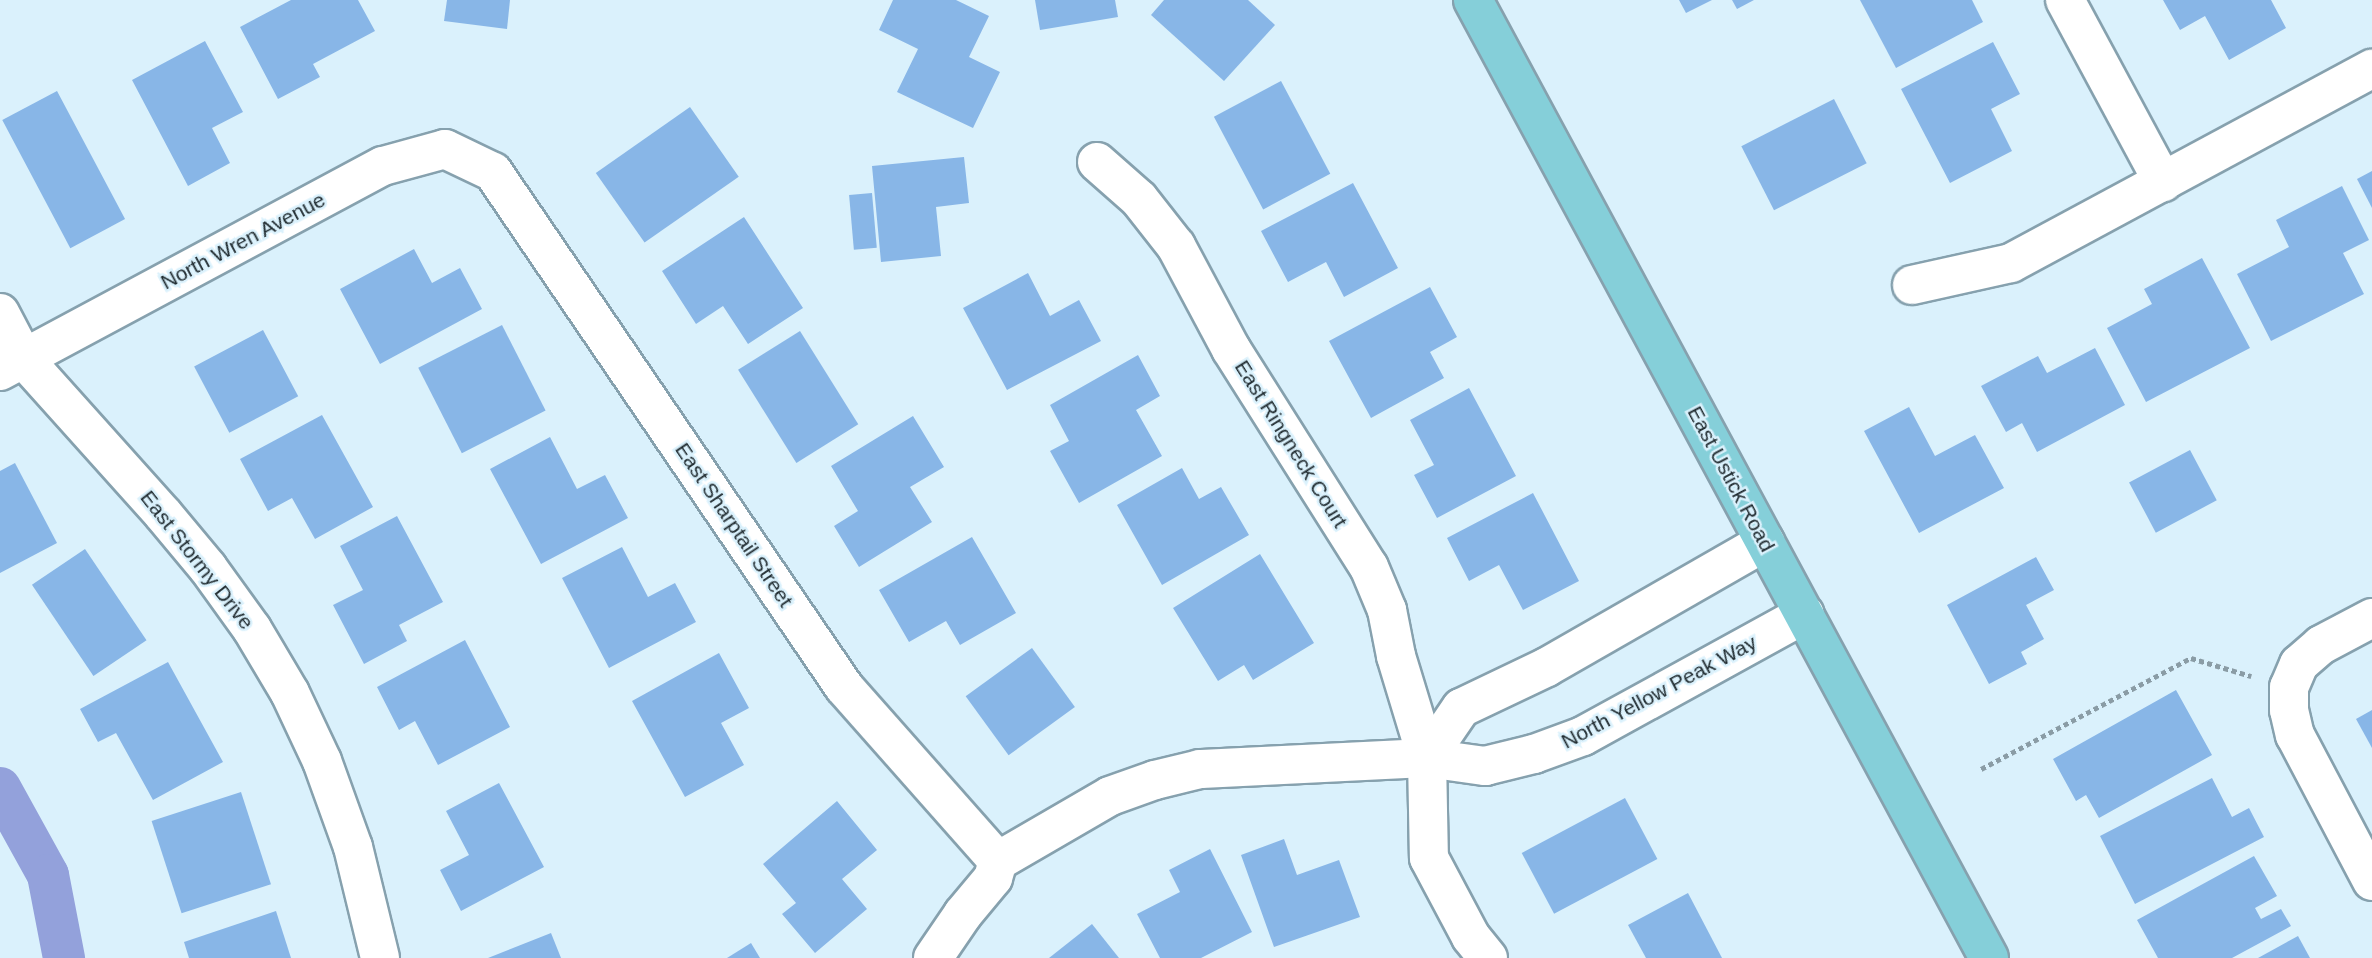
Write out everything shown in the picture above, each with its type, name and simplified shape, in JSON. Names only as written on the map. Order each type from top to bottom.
[{"type":"main road","name":"East Ustick Road","points":[[1473,0],[1989,958]]},
{"type":"street","points":[[2065,0],[2163,182]]},
{"type":"street","points":[[1912,285],[2011,263],[2372,69]]},
{"type":"street","name":"North Wren Avenue","points":[[12,365],[383,166],[445,149],[493,172]]},
{"type":"street","name":"East Ringneck Court","points":[[1097,162],[1139,200],[1176,246],[1231,349],[1369,567],[1387,610],[1396,656],[1427,758],[1429,858],[1471,937],[1488,958]]},
{"type":"street","name":"East Sharptail Street","points":[[493,172],[844,687],[998,861]]},
{"type":"street","name":"East Stormy Drive","points":[[0,313],[12,365],[171,523],[252,629],[290,693],[322,761],[353,847],[380,958]]},
{"type":"street","points":[[1427,758],[1461,708],[1547,667],[1765,542]]},
{"type":"street","name":"North Yellow Peak Way","points":[[998,861],[1110,796],[1155,780],[1200,769],[1427,758],[1485,766],[1534,754],[1583,736],[1805,614]]},
{"type":"street","points":[[2372,618],[2321,645],[2299,664],[2289,687],[2289,710],[2295,735],[2372,881]]},
{"type":"street","points":[[933,958],[963,914],[993,878],[998,861]]},
{"type":"path","points":[[1981,769],[2191,658],[2289,687]]},
{"type":"building","points":[[291,0],[358,0],[375,31],[313,64],[320,77],[278,99],[240,27]]},
{"type":"building","points":[[447,0],[510,0],[507,29],[444,21]]},
{"type":"building","points":[[893,0],[956,0],[989,16],[969,57],[1000,72],[973,128],[897,92],[918,49],[879,30]]},
{"type":"building","points":[[1035,0],[1115,0],[1118,17],[1040,30]]},
{"type":"building","points":[[1164,0],[1248,0],[1275,25],[1224,81],[1151,15]]},
{"type":"building","points":[[1679,0],[1712,0],[1686,13]]},
{"type":"building","points":[[1732,0],[1754,0],[1737,9]]},
{"type":"building","points":[[1860,0],[1972,0],[1983,22],[1896,68]]},
{"type":"building","points":[[2163,0],[2271,0],[2286,28],[2229,60],[2205,16],[2180,30]]},
{"type":"building","points":[[205,41],[243,112],[212,128],[230,163],[188,186],[132,80]]},
{"type":"building","points":[[1993,42],[2020,94],[1991,109],[2012,151],[1950,183],[1901,89]]},
{"type":"building","points":[[1281,81],[1330,174],[1263,209],[1214,117]]},
{"type":"building","points":[[57,91],[125,219],[70,248],[2,120]]},
{"type":"building","points":[[1834,99],[1867,163],[1774,210],[1741,146]]},
{"type":"building","points":[[690,107],[739,177],[645,243],[596,173]]},
{"type":"building","points":[[964,157],[969,203],[936,207],[941,256],[881,262],[872,166]]},
{"type":"building","points":[[2372,171],[2372,208],[2357,179]]},
{"type":"building","points":[[1353,183],[1398,268],[1344,297],[1326,262],[1288,282],[1261,231]]},
{"type":"building","points":[[2342,186],[2369,240],[2343,253],[2364,294],[2271,341],[2237,274],[2289,247],[2276,220]]},
{"type":"building","points":[[872,193],[877,248],[854,250],[849,195]]},
{"type":"building","points":[[744,217],[803,308],[748,344],[723,306],[696,324],[662,271]]},
{"type":"building","points":[[414,249],[432,283],[460,268],[482,309],[380,364],[340,289]]},
{"type":"building","points":[[2202,258],[2250,348],[2146,402],[2107,328],[2152,304],[2144,289]]},
{"type":"building","points":[[1028,273],[1050,316],[1079,300],[1101,341],[1007,390],[963,308]]},
{"type":"building","points":[[1430,287],[1457,337],[1430,352],[1444,378],[1371,418],[1329,341]]},
{"type":"building","points":[[502,325],[546,411],[462,453],[418,368]]},
{"type":"building","points":[[263,330],[298,396],[229,433],[194,367]]},
{"type":"building","points":[[800,331],[858,424],[796,463],[738,370]]},
{"type":"building","points":[[2095,348],[2125,405],[2037,452],[2022,423],[2006,432],[1981,386],[2038,356],[2047,373]]},
{"type":"building","points":[[1138,355],[1160,396],[1136,410],[1162,456],[1079,503],[1050,451],[1069,441],[1050,405]]},
{"type":"building","points":[[1469,388],[1516,476],[1437,518],[1414,475],[1434,465],[1410,420]]},
{"type":"building","points":[[1909,407],[1935,456],[1975,435],[2004,488],[1919,533],[1864,431]]},
{"type":"building","points":[[322,415],[373,507],[315,539],[292,498],[268,511],[240,459]]},
{"type":"building","points":[[913,416],[944,467],[910,487],[932,522],[859,567],[834,526],[858,511],[831,466]]},
{"type":"building","points":[[550,437],[577,489],[605,475],[628,518],[541,564],[490,469]]},
{"type":"building","points":[[2190,450],[2217,500],[2156,533],[2129,482]]},
{"type":"building","points":[[15,463],[57,543],[0,573],[0,471]]},
{"type":"building","points":[[1182,468],[1199,499],[1221,487],[1249,535],[1162,585],[1117,505]]},
{"type":"building","points":[[1533,493],[1579,581],[1523,610],[1499,565],[1469,581],[1447,538]]},
{"type":"building","points":[[397,516],[443,602],[399,625],[407,641],[364,664],[333,605],[363,590],[340,546]]},
{"type":"building","points":[[972,537],[1016,613],[960,645],[946,621],[909,642],[879,590]]},
{"type":"building","points":[[622,547],[648,597],[675,583],[696,622],[609,668],[562,578]]},
{"type":"building","points":[[85,549],[147,640],[93,676],[32,585]]},
{"type":"building","points":[[1260,554],[1314,643],[1253,680],[1244,665],[1218,681],[1173,608]]},
{"type":"building","points":[[2036,557],[2054,590],[2026,605],[2044,639],[2021,652],[2027,664],[1989,684],[1947,605]]},
{"type":"building","points":[[465,640],[510,727],[438,765],[415,721],[399,730],[377,687]]},
{"type":"building","points":[[1032,648],[1075,707],[1009,755],[966,696]]},
{"type":"building","points":[[719,653],[749,708],[721,723],[744,765],[685,797],[632,701]]},
{"type":"building","points":[[168,662],[223,762],[153,800],[116,733],[98,742],[80,709]]},
{"type":"building","points":[[2176,690],[2212,755],[2099,818],[2086,795],[2076,801],[2053,759]]},
{"type":"building","points":[[2372,710],[2372,748],[2356,719]]},
{"type":"building","points":[[2212,778],[2232,817],[2249,808],[2264,837],[2135,904],[2100,836]]},
{"type":"building","points":[[499,783],[544,867],[461,911],[440,870],[469,855],[446,811]]},
{"type":"building","points":[[241,792],[271,884],[182,913],[152,821]]},
{"type":"building","points":[[1625,798],[1657,859],[1554,914],[1522,853]]},
{"type":"building","points":[[837,801],[877,850],[842,879],[867,909],[815,953],[782,914],[796,903],[763,864]]},
{"type":"building","points":[[1284,839],[1297,875],[1339,860],[1360,917],[1274,947],[1241,855]]},
{"type":"building","points":[[1210,849],[1252,932],[1201,958],[1160,958],[1137,914],[1180,892],[1169,870]]},
{"type":"building","points":[[2254,856],[2277,896],[2255,908],[2261,919],[2281,909],[2291,926],[2232,958],[2158,958],[2137,920]]},
{"type":"building","points":[[1688,893],[1722,958],[1646,958],[1628,925]]},
{"type":"building","points":[[276,911],[291,958],[189,958],[184,942]]},
{"type":"building","points":[[1092,924],[1119,958],[1049,958]]},
{"type":"building","points":[[551,933],[561,958],[488,958]]},
{"type":"building","points":[[2298,936],[2310,958],[2258,958]]},
{"type":"building","points":[[751,943],[760,958],[727,958]]},
{"type":"waterway","points":[[0,788],[48,875],[64,958]]}]
